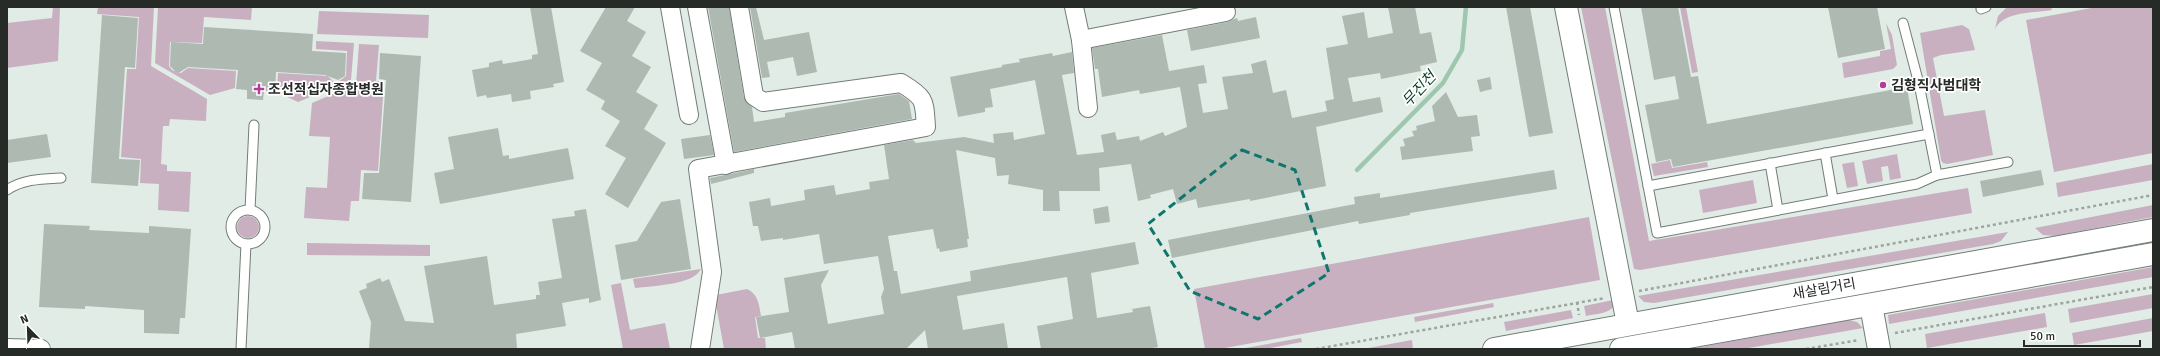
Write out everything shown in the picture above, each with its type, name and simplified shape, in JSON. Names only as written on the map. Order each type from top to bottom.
[{"type":"main road","points":[[1566,7],[1628,324]]},
{"type":"main road","name":"새살림거리","points":[[1494,349],[2153,230]]},
{"type":"main road","name":"새살림거리","points":[[1620,349],[2153,254]]},
{"type":"main road","points":[[1871,305],[1878,343]]},
{"type":"street","points":[[670,7],[689,115]]},
{"type":"street","points":[[698,7],[726,164]]},
{"type":"street","points":[[700,349],[712,272],[698,169],[926,127],[924,102],[917,93],[901,83],[763,102],[754,96],[739,7]]},
{"type":"street","points":[[1074,7],[1081,40],[1088,108]]},
{"type":"street","points":[[1081,40],[1172,15],[1226,12]]},
{"type":"street","points":[[7,348],[42,349]]},
{"type":"lane","points":[[1614,7],[1657,233],[1917,184],[1937,175],[2008,162]]},
{"type":"lane","points":[[1903,23],[1919,84],[1937,175]]},
{"type":"lane","points":[[250,210],[254,125]]},
{"type":"lane","points":[[1648,186],[1929,134]]},
{"type":"lane","points":[[1825,153],[1833,199]]},
{"type":"lane","points":[[1770,163],[1778,210]]},
{"type":"lane","points":[[7,190],[14,185],[32,180],[61,178]]},
{"type":"lane","points":[[250,210],[255,211],[263,218],[265,228],[264,234],[257,242],[246,244],[237,240],[231,231],[231,225],[235,216],[239,212],[250,210]]},
{"type":"lane","points":[[241,349],[246,244]]},
{"type":"path","points":[[1316,349],[1623,294],[2153,194]]},
{"type":"path","points":[[1806,349],[1878,343],[2153,288]]},
{"type":"highlighted area","points":[[1242,150],[1295,170],[1329,273],[1258,319],[1190,291],[1148,224]]},
{"type":"shaded area","points":[[53,7],[60,7],[58,61],[7,68],[7,23],[52,18]]},
{"type":"shaded area","points":[[98,7],[154,7],[151,66],[207,99],[206,121],[170,119],[169,126],[163,126],[161,164],[167,165],[167,171],[191,172],[189,212],[158,210],[159,184],[140,183],[141,159],[121,157],[127,69],[136,69],[139,17],[97,14]]},
{"type":"shaded area","points":[[158,7],[252,7],[251,20],[204,17],[202,43],[170,42],[169,66],[172,70],[181,73],[188,68],[236,71],[235,88],[210,95],[155,63]]},
{"type":"shaded area","points":[[1581,7],[1605,7],[1649,241],[1968,188],[1972,213],[1640,270],[1634,269]]},
{"type":"shaded area","points":[[1680,7],[1686,7],[1698,72],[1692,73]]},
{"type":"shaded area","points":[[2007,7],[2051,7],[2052,10],[2012,16],[1999,23],[1995,29],[1998,16]]},
{"type":"shaded area","points":[[2097,7],[2153,7],[2153,153],[2054,172],[2026,20]]},
{"type":"shaded area","points":[[319,11],[429,15],[428,38],[317,34]]},
{"type":"shaded area","points":[[1886,23],[1892,35],[1897,65],[1893,69],[1844,78],[1842,63],[1880,56],[1880,51],[1891,49]]},
{"type":"shaded area","points":[[1962,25],[1969,29],[1975,50],[1941,55],[1933,58],[1944,116],[1985,110],[1993,155],[1947,164],[1943,163],[1941,160],[1920,33]]},
{"type":"shaded area","points":[[316,41],[354,43],[351,80],[298,102],[277,92],[278,73],[328,76],[333,81],[338,82],[346,76],[347,51],[316,49]]},
{"type":"shaded area","points":[[359,44],[379,45],[376,81],[384,82],[378,171],[361,170],[359,201],[351,201],[349,221],[304,218],[306,187],[327,188],[330,137],[309,136],[312,103],[356,84]]},
{"type":"shaded area","points":[[1897,154],[1901,178],[1890,180],[1888,166],[1881,167],[1883,181],[1867,184],[1862,161]]},
{"type":"shaded area","points":[[1670,160],[1672,168],[1707,162],[1708,167],[1654,176],[1651,164]]},
{"type":"shaded area","points":[[1854,162],[1858,186],[1847,188],[1842,164]]},
{"type":"shaded area","points":[[2153,164],[2153,180],[2058,197],[2056,183]]},
{"type":"shaded area","points":[[1753,180],[1757,203],[1703,213],[1699,190]]},
{"type":"shaded area","points":[[2153,205],[2153,217],[2055,236],[2043,235],[2035,228]]},
{"type":"shaded area","points":[[248,216],[252,217],[258,223],[258,231],[252,237],[248,238],[244,237],[238,231],[237,227],[238,223],[244,217]]},
{"type":"shaded area","points":[[1589,217],[1600,280],[1219,349],[1205,349],[1194,289]]},
{"type":"shaded area","points":[[2008,232],[2001,241],[1993,244],[1654,303],[1644,302],[1638,296]]},
{"type":"shaded area","points":[[307,243],[430,245],[430,256],[307,255]]},
{"type":"shaded area","points":[[2153,267],[2153,277],[1889,324],[1888,315]]},
{"type":"shaded area","points":[[701,269],[697,274],[690,278],[671,284],[635,288],[633,279]]},
{"type":"shaded area","points":[[621,283],[630,330],[665,323],[670,349],[623,349],[611,285]]},
{"type":"shaded area","points":[[747,289],[754,294],[759,304],[761,316],[755,317],[758,338],[765,338],[766,349],[724,349],[715,299],[716,295]]},
{"type":"shaded area","points":[[2153,294],[2153,308],[2070,323],[2068,309]]},
{"type":"shaded area","points":[[1618,299],[1613,308],[1605,312],[1586,316],[1584,306]]},
{"type":"shaded area","points":[[1493,303],[1494,307],[1415,322],[1414,317]]},
{"type":"shaded area","points":[[1571,310],[1573,318],[1506,331],[1504,322]]},
{"type":"shaded area","points":[[2045,313],[2047,327],[1927,348],[1925,334]]},
{"type":"shaded area","points":[[2153,318],[2153,331],[2074,345],[2072,333]]},
{"type":"shaded area","points":[[1849,320],[1857,322],[1863,328],[1743,349],[1690,349]]},
{"type":"shaded area","points":[[1301,338],[1302,342],[1265,349],[1240,349]]},
{"type":"shaded area","points":[[1412,340],[1413,349],[1363,349]]},
{"type":"building","points":[[530,7],[551,7],[564,82],[553,84],[554,87],[530,91],[531,99],[512,102],[511,94],[487,98],[486,95],[477,97],[472,70],[489,67],[489,63],[502,60],[503,64],[532,59],[532,55],[538,54]]},
{"type":"building","points":[[606,7],[635,7],[627,21],[646,32],[632,56],[651,67],[636,92],[658,105],[644,129],[666,143],[628,208],[605,194],[626,158],[605,146],[620,121],[601,109],[605,101],[586,90],[602,63],[580,51]]},
{"type":"building","points":[[708,7],[729,7],[744,98],[752,107],[754,122],[785,117],[785,113],[899,94],[909,101],[912,119],[734,152]]},
{"type":"building","points":[[750,7],[756,7],[764,40],[809,32],[817,72],[797,76],[793,57],[767,62],[770,77],[762,78]]},
{"type":"building","points":[[1388,7],[1415,7],[1420,34],[1431,32],[1437,62],[1420,66],[1421,71],[1381,79],[1380,73],[1348,78],[1353,102],[1380,97],[1383,112],[1316,127],[1326,186],[1250,201],[1250,199],[1198,208],[1196,199],[1177,204],[1173,189],[1150,195],[1151,198],[1138,201],[1131,164],[1099,168],[1100,191],[1059,191],[1060,211],[1043,211],[1043,190],[1008,184],[1009,175],[997,176],[995,158],[956,150],[969,239],[967,239],[968,247],[940,252],[939,248],[937,249],[933,229],[888,236],[894,271],[897,271],[901,294],[971,281],[970,271],[1135,242],[1139,264],[1091,273],[1097,318],[1133,312],[1132,309],[1150,306],[1158,347],[1146,349],[1041,349],[1037,326],[1073,319],[1067,277],[957,296],[963,330],[1004,323],[1008,349],[928,349],[925,330],[907,348],[899,349],[795,349],[792,332],[760,338],[756,317],[789,312],[784,278],[829,270],[821,285],[828,324],[884,314],[881,297],[884,289],[878,256],[824,264],[819,234],[783,240],[783,238],[761,241],[758,226],[753,226],[749,202],[770,198],[771,206],[805,200],[804,190],[834,185],[836,195],[870,189],[869,182],[889,179],[884,145],[913,140],[916,143],[964,137],[994,143],[993,134],[1013,132],[1014,140],[1045,134],[1035,80],[990,89],[993,107],[985,108],[985,112],[958,117],[950,77],[1002,67],[1002,65],[1020,62],[1019,59],[1052,53],[1053,56],[1072,52],[1074,73],[1062,75],[1077,155],[1104,152],[1101,135],[1115,132],[1117,140],[1139,136],[1140,141],[1163,132],[1165,136],[1187,127],[1180,87],[1140,94],[1139,90],[1102,97],[1098,69],[1095,69],[1092,48],[1162,35],[1169,71],[1204,65],[1207,83],[1198,84],[1203,113],[1228,109],[1222,77],[1253,73],[1251,64],[1266,60],[1273,93],[1286,90],[1292,118],[1327,111],[1325,101],[1334,99],[1326,48],[1348,44],[1342,16],[1364,12],[1368,38],[1393,33]]},
{"type":"building","points":[[1506,7],[1530,7],[1553,133],[1529,137]]},
{"type":"building","points":[[1641,7],[1678,7],[1691,77],[1698,76],[1707,124],[1907,87],[1913,124],[1673,167],[1671,159],[1656,162],[1645,105],[1679,99],[1675,76],[1654,80]]},
{"type":"building","points":[[1828,7],[1877,7],[1885,49],[1838,58]]},
{"type":"building","points":[[102,15],[138,18],[135,68],[125,67],[119,159],[140,160],[138,186],[91,183]]},
{"type":"building","points":[[1256,17],[1260,38],[1191,51],[1187,30],[1228,22],[1237,18],[1238,21]]},
{"type":"building","points":[[204,27],[313,34],[312,51],[346,53],[345,76],[338,80],[325,75],[276,72],[275,92],[264,91],[263,100],[247,99],[247,90],[236,89],[238,70],[188,67],[180,72],[176,72],[170,66],[171,42],[203,44]]},
{"type":"building","points":[[380,53],[421,56],[411,202],[362,199],[364,173],[379,173],[386,80],[379,79]]},
{"type":"building","points":[[1490,77],[1492,89],[1480,92],[1477,80]]},
{"type":"building","points":[[1446,92],[1458,117],[1477,115],[1480,136],[1471,137],[1473,151],[1402,160],[1400,147],[1405,146],[1403,139],[1414,136],[1412,131],[1417,130],[1416,126],[1435,121],[1432,106]]},
{"type":"building","points":[[498,128],[503,156],[509,155],[509,159],[568,148],[574,179],[440,204],[434,173],[454,169],[448,137]]},
{"type":"building","points":[[47,134],[51,157],[7,163],[7,140]]},
{"type":"building","points":[[710,135],[714,155],[684,159],[681,139]]},
{"type":"building","points":[[754,169],[754,173],[711,184],[710,178]]},
{"type":"building","points":[[1554,170],[1557,189],[1410,213],[1410,215],[1359,224],[1358,221],[1172,258],[1168,240],[1355,204],[1354,197],[1380,193],[1380,198]]},
{"type":"building","points":[[2041,170],[2044,185],[1983,197],[1980,181]]},
{"type":"building","points":[[680,199],[691,269],[621,280],[615,245],[637,241],[661,202]]},
{"type":"building","points":[[1108,206],[1110,222],[1095,224],[1093,209]]},
{"type":"building","points":[[586,209],[601,300],[589,303],[589,298],[562,303],[566,326],[516,334],[517,349],[369,349],[371,322],[359,291],[367,288],[366,284],[380,278],[382,282],[389,279],[405,321],[434,323],[424,266],[487,256],[494,305],[536,299],[536,295],[540,295],[538,282],[562,278],[552,219],[575,216],[574,211]]},
{"type":"building","points":[[44,224],[90,226],[89,230],[149,233],[149,226],[191,229],[185,318],[180,318],[179,334],[144,333],[144,310],[85,306],[85,309],[39,307]]},
{"type":"waterway","name":"무진천","points":[[1357,170],[1443,83],[1462,50],[1466,7]]},
{"type":"place","name":"김형직사범대학","points":[[1883,85]]},
{"type":"place","name":"조선적십자종합병원","points":[[259,89]]}]
